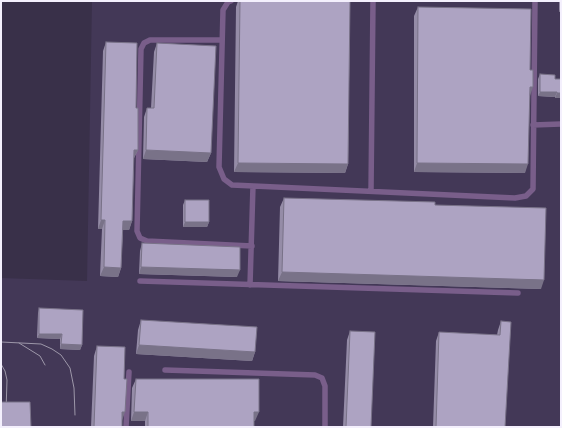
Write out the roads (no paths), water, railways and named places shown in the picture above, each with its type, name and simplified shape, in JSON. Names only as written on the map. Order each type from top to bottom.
[{"type":"lane","points":[[231,1],[228,2],[223,10],[219,167],[224,179],[232,185],[515,198],[526,196],[533,189],[535,1]]},
{"type":"lane","points":[[371,191],[373,1]]},
{"type":"lane","points":[[222,40],[150,40],[144,43],[141,49],[137,232],[140,238],[147,241],[252,246]]},
{"type":"lane","points":[[533,125],[561,124]]},
{"type":"lane","points":[[250,285],[254,186]]},
{"type":"lane","points":[[140,281],[518,293]]},
{"type":"lane","points":[[165,370],[316,375],[322,378],[325,386],[325,427]]},
{"type":"lane","points":[[126,427],[129,372]]},
{"type":"tram line","points":[[1,342],[41,344],[61,355],[70,368],[74,388],[75,415]]},
{"type":"tram line","points":[[19,343],[40,356],[45,365]]},
{"type":"tram line","points":[[1,364],[5,371],[7,380],[6,411]]}]
